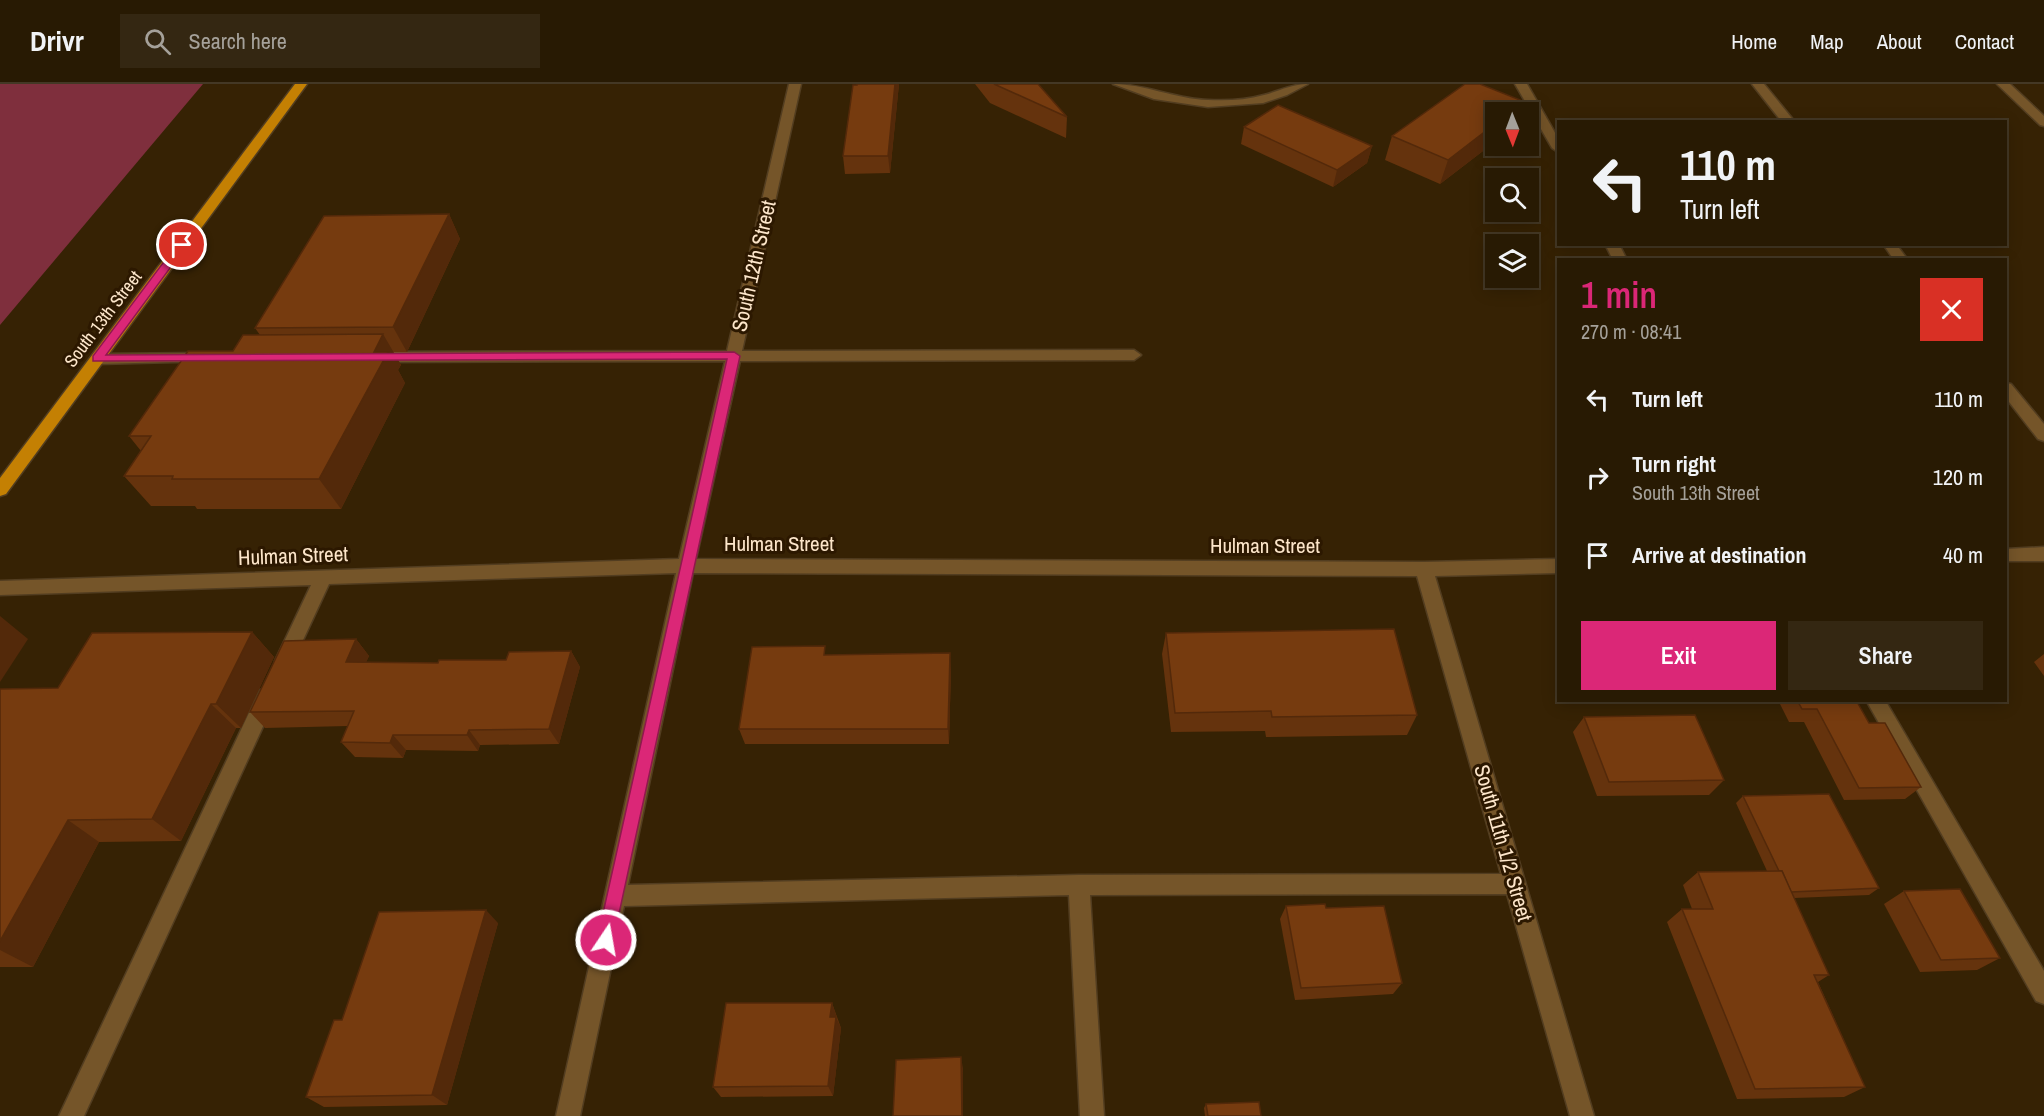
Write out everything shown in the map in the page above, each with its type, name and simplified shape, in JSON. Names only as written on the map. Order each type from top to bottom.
[{"type":"main road","name":"South 13th Street","points":[[0,490],[301,84]]},
{"type":"street","name":"South 12th Street","points":[[568,1116],[686,566],[795,84]]},
{"type":"street","points":[[1119,84],[1147,95],[1206,105],[1264,99],[1302,84]]},
{"type":"street","points":[[1521,84],[1557,146]]},
{"type":"street","points":[[1758,84],[1787,120]]},
{"type":"street","points":[[2003,84],[2044,122]]},
{"type":"street","points":[[357,357],[1134,355]]},
{"type":"street","points":[[98,359],[227,358]]},
{"type":"street","points":[[2007,389],[2044,435]]},
{"type":"street","points":[[2007,555],[2044,555]]},
{"type":"street","name":"Hulman Street","points":[[0,588],[686,566],[1424,569],[1557,566]]},
{"type":"street","name":"South 11th 1/2 Street","points":[[1424,569],[1582,1116]]},
{"type":"street","points":[[71,1116],[323,578]]},
{"type":"street","points":[[1876,702],[2044,993]]},
{"type":"street","points":[[615,896],[1079,885],[1515,884]]},
{"type":"street","points":[[1079,885],[1092,1116]]},
{"type":"shaded area","points":[[0,84],[203,84],[0,325]]},
{"type":"building","points":[[895,84],[888,156],[843,156],[853,85]]},
{"type":"building","points":[[994,84],[1038,84],[1067,117]]},
{"type":"building","points":[[1465,84],[1480,84],[1520,100],[1517,102],[1485,102],[1485,131],[1448,160],[1392,136]]},
{"type":"building","points":[[1278,105],[1372,146],[1337,170],[1244,127]]},
{"type":"building","points":[[449,214],[393,327],[255,328],[324,216]]},
{"type":"building","points":[[383,334],[374,352],[388,352],[319,479],[172,479],[173,476],[124,476],[151,436],[129,436],[188,351],[233,351],[243,335]]},
{"type":"building","points":[[1394,629],[1417,715],[1272,717],[1271,711],[1175,713],[1166,633]]},
{"type":"building","points":[[252,632],[216,704],[211,704],[152,819],[68,820],[0,941],[0,689],[58,688],[92,633]]},
{"type":"building","points":[[356,639],[346,662],[438,663],[439,660],[506,660],[509,652],[571,651],[549,729],[469,730],[467,735],[393,735],[390,743],[341,742],[354,711],[250,712],[284,641]]},
{"type":"building","points":[[825,646],[824,655],[950,653],[948,729],[739,729],[752,647]]},
{"type":"building","points":[[1798,702],[1857,702],[1869,723],[1885,723],[1921,787],[1859,788],[1817,709],[1802,709]]},
{"type":"building","points":[[1695,715],[1724,780],[1609,782],[1584,717]]},
{"type":"building","points":[[1829,794],[1879,888],[1791,892],[1743,796]]},
{"type":"building","points":[[1782,871],[1829,975],[1814,975],[1865,1087],[1755,1089],[1682,909],[1713,909],[1698,872]]},
{"type":"building","points":[[1960,889],[2000,958],[1941,960],[1904,891]]},
{"type":"building","points":[[1325,904],[1326,908],[1384,906],[1402,983],[1301,988],[1286,906]]},
{"type":"building","points":[[486,910],[432,1095],[306,1097],[334,1020],[342,1020],[379,912]]},
{"type":"building","points":[[726,1003],[832,1003],[830,1017],[836,1017],[828,1086],[713,1087]]},
{"type":"building","points":[[961,1057],[962,1116],[893,1116],[896,1060]]},
{"type":"building","points":[[1259,1102],[1261,1116],[1208,1116],[1206,1104]]},
{"type":"route","points":[[182,245],[98,359],[734,356],[686,566],[606,940]]}]
